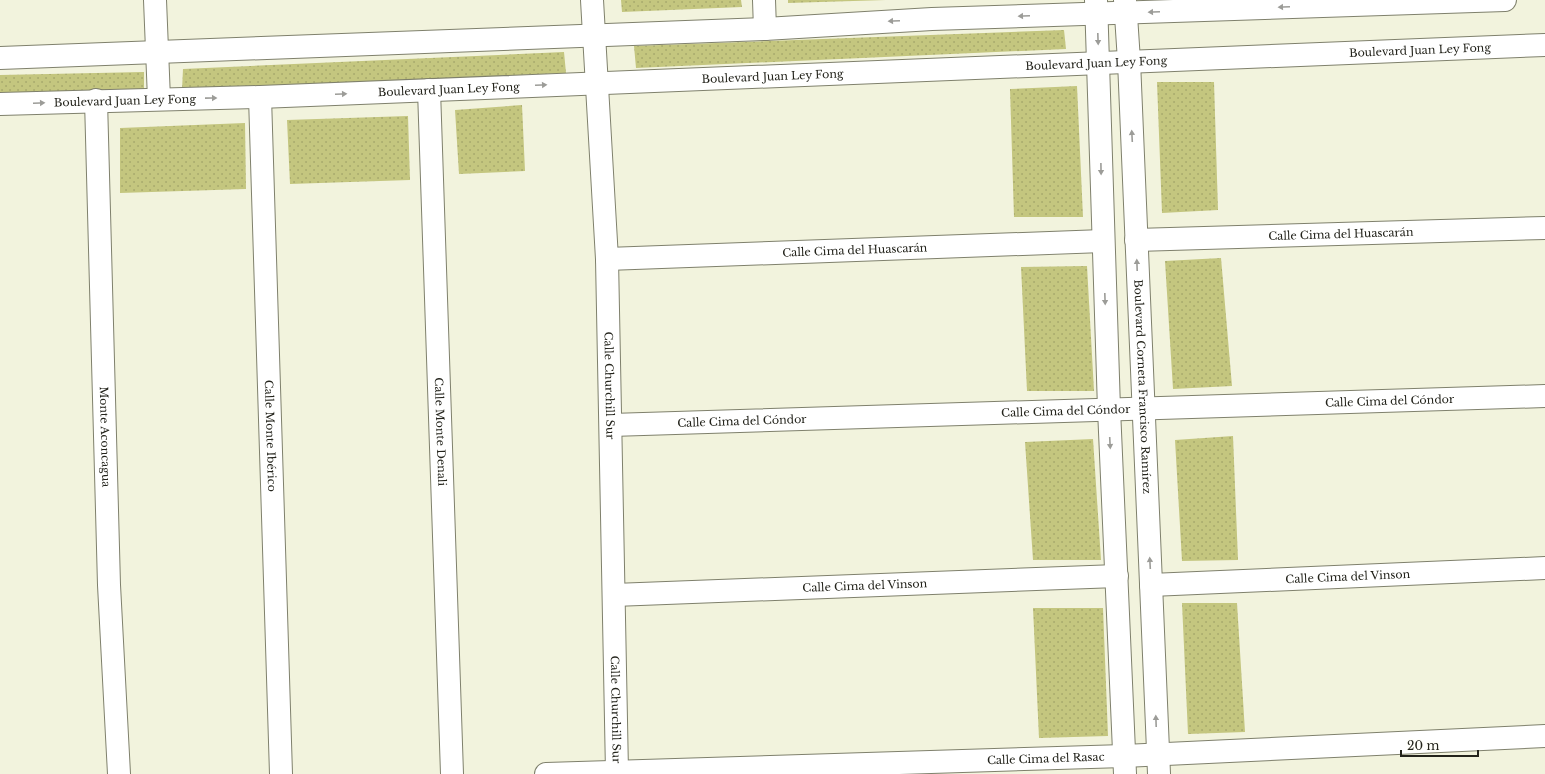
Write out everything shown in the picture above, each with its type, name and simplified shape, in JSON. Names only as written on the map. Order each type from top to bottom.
[{"type":"street","points":[[155,0],[159,99]]},
{"type":"street","name":"Calle Churchill Sur","points":[[592,0],[607,259],[617,772]]},
{"type":"street","points":[[764,0],[765,29]]},
{"type":"street","points":[[0,58],[765,29],[932,10],[1504,0]]},
{"type":"street","name":"Boulevard Corneta Francisco Ramírez","points":[[1125,6],[1129,61],[1158,764]]},
{"type":"street","points":[[1097,7],[1109,410],[1125,765]]},
{"type":"street","name":"Boulevard Juan Ley Fong","points":[[0,104],[96,100],[260,97],[1545,45]]},
{"type":"street","name":"Calle Monte Denali","points":[[429,90],[452,774]]},
{"type":"street","name":"Calle Monte Ibérico","points":[[260,97],[281,774]]},
{"type":"street","name":"Monte Aconcagua","points":[[96,100],[109,585],[119,774]]},
{"type":"street","name":"Calle Cima del Huascarán","points":[[1136,240],[1545,228]]},
{"type":"street","name":"Calle Cima del Huascarán","points":[[607,259],[1103,241]]},
{"type":"street","name":"Calle Cima del Cóndor","points":[[611,425],[1545,396]]},
{"type":"street","name":"Calle Cima del Vinson","points":[[1151,585],[1545,568]]},
{"type":"street","name":"Calle Cima del Vinson","points":[[614,595],[1117,576]]},
{"type":"street","name":"Calle Cima del Rasac","points":[[546,774],[1158,764],[1545,736]]},
{"type":"green space","points":[[621,0],[741,0],[742,7],[622,12]]},
{"type":"green space","points":[[788,0],[886,0],[788,3]]},
{"type":"green space","points":[[1064,30],[1066,49],[636,68],[634,46]]},
{"type":"green space","points":[[564,52],[566,73],[182,90],[183,69]]},
{"type":"green space","points":[[144,72],[144,91],[0,95],[0,75]]},
{"type":"green space","points":[[1157,82],[1214,82],[1218,210],[1162,213]]},
{"type":"green space","points":[[1077,86],[1083,217],[1014,217],[1010,89]]},
{"type":"green space","points":[[522,105],[525,171],[459,174],[455,110]]},
{"type":"green space","points":[[408,116],[410,180],[290,184],[287,120]]},
{"type":"green space","points":[[245,123],[246,189],[120,193],[120,128]]},
{"type":"green space","points":[[1221,258],[1232,386],[1173,389],[1165,261]]},
{"type":"green space","points":[[1087,266],[1094,391],[1027,391],[1021,267]]},
{"type":"green space","points":[[1233,436],[1238,560],[1182,561],[1175,440]]},
{"type":"green space","points":[[1093,439],[1101,560],[1033,560],[1025,442]]},
{"type":"green space","points":[[1182,603],[1237,603],[1245,732],[1188,734]]},
{"type":"green space","points":[[1033,608],[1103,608],[1108,736],[1039,738]]}]
